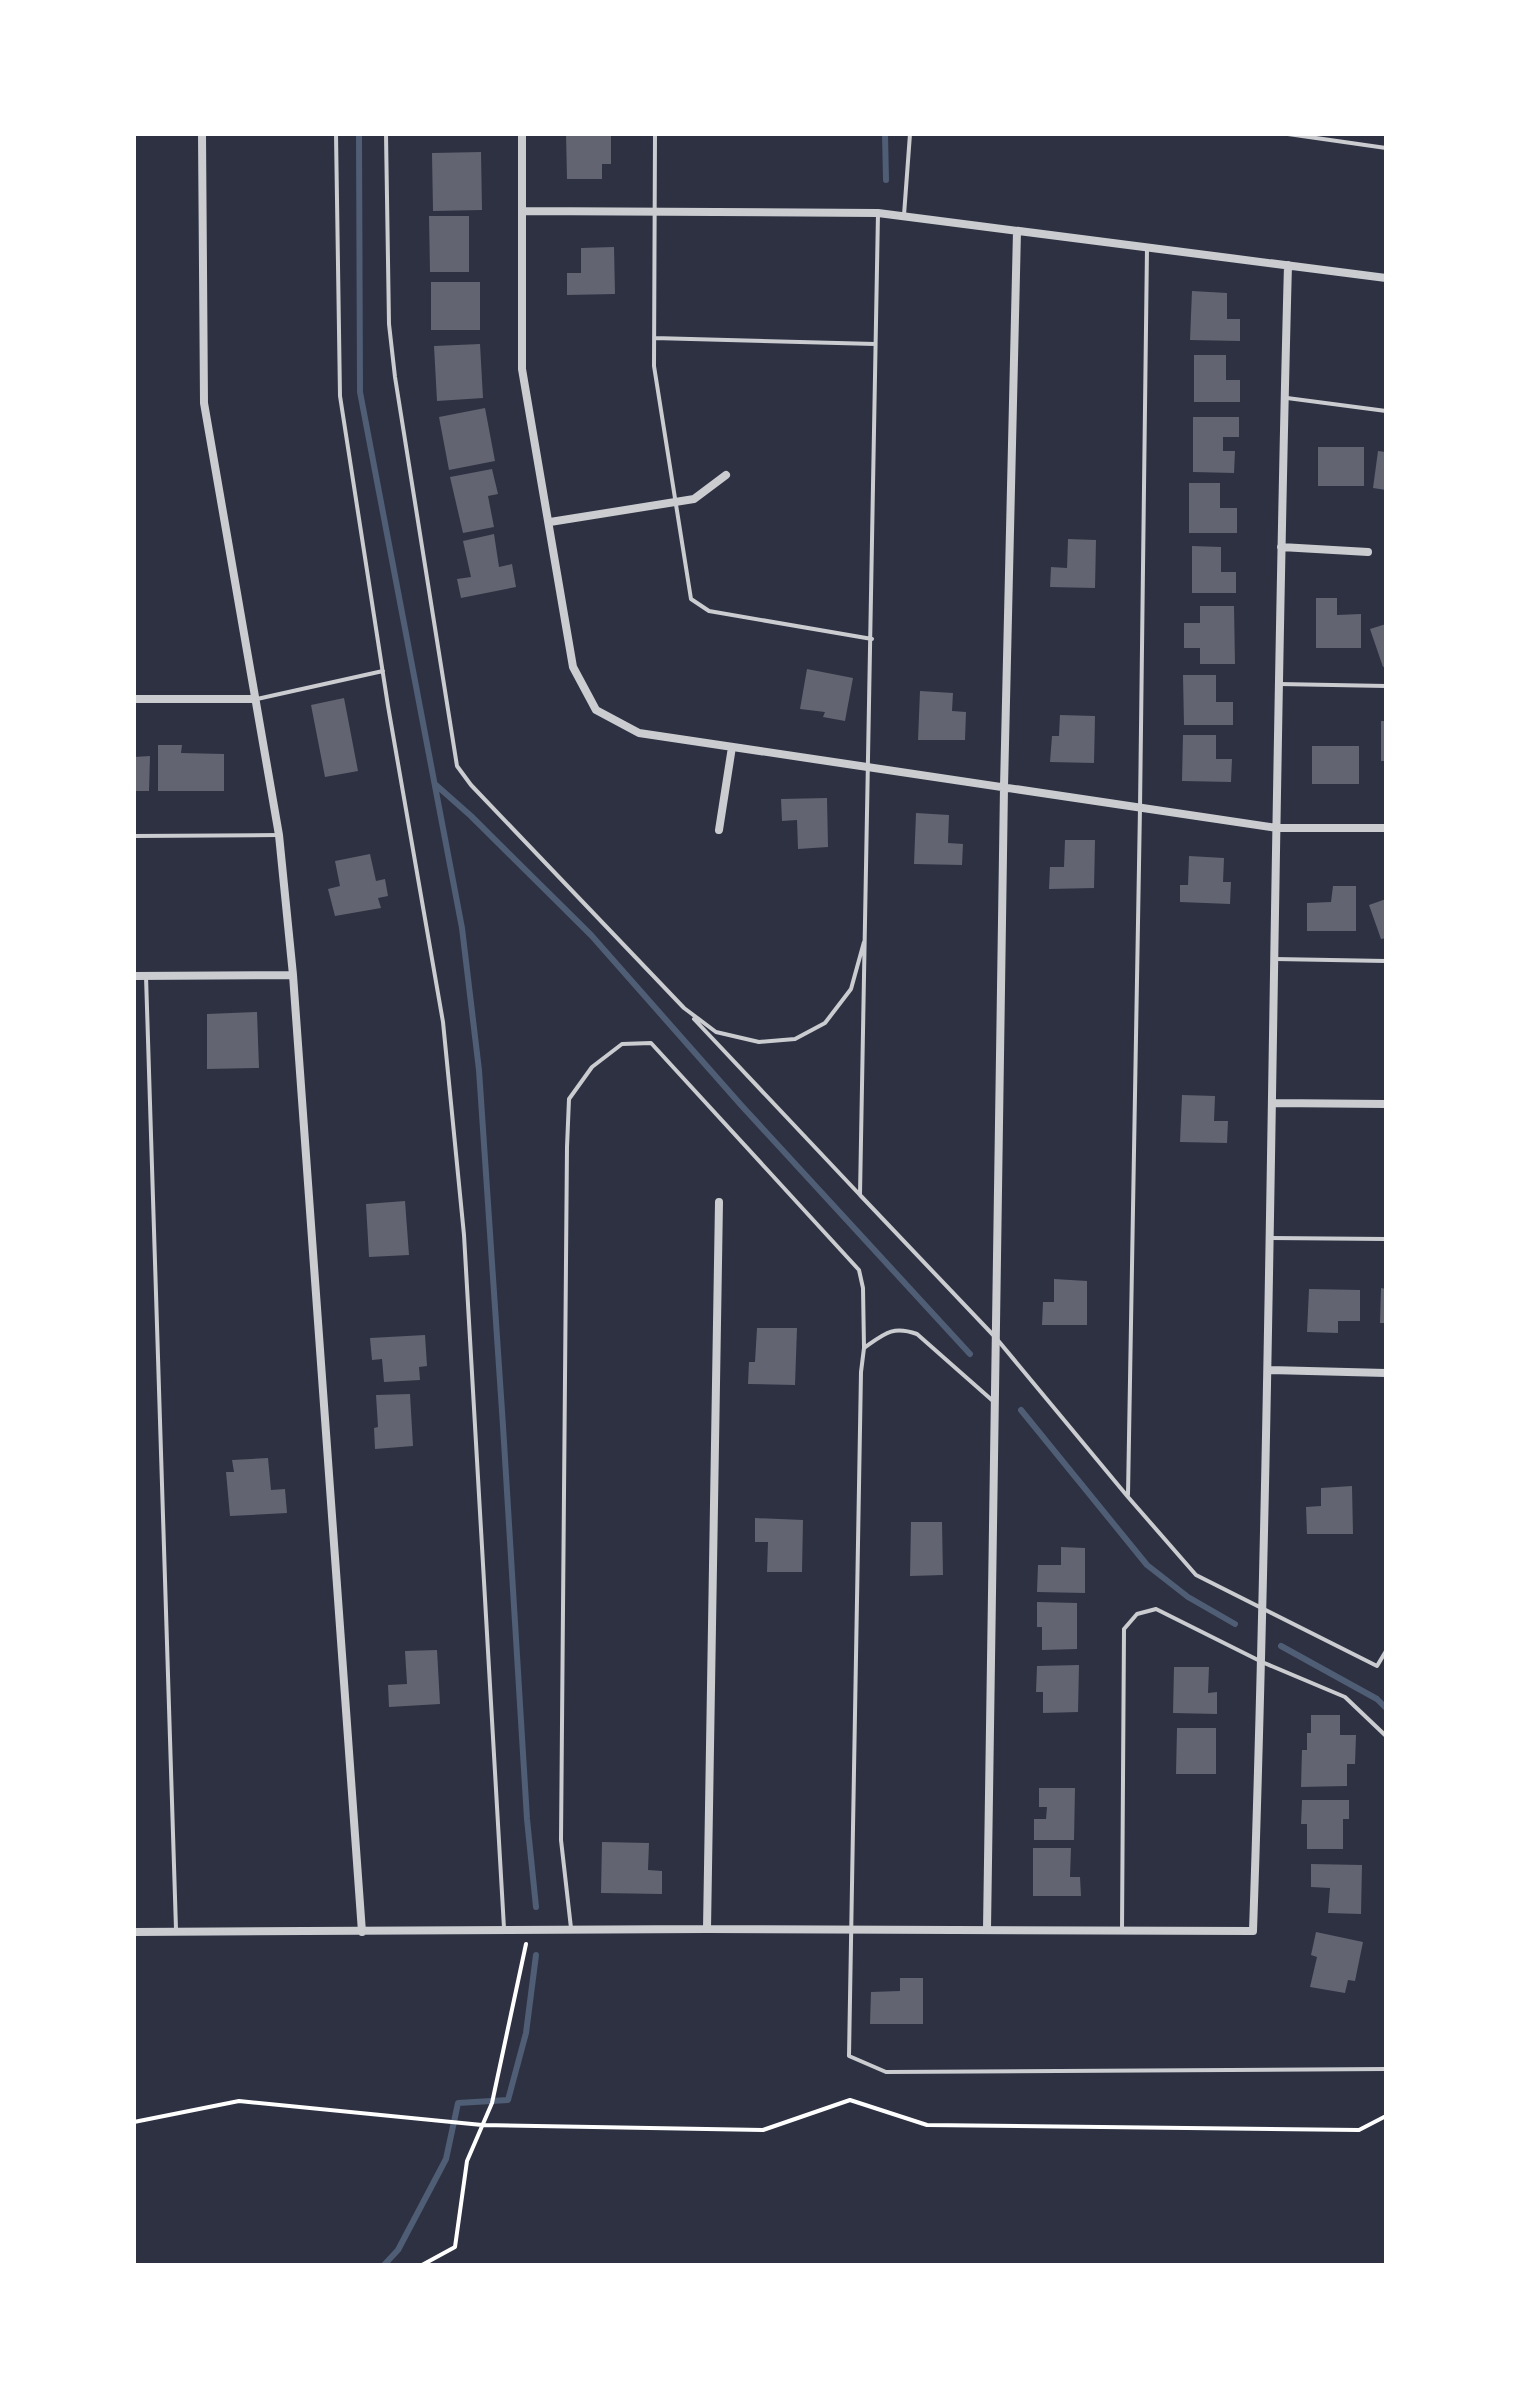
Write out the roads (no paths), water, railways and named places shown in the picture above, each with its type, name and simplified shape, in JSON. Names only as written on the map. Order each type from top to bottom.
[{"type":"street","points":[[202,134],[204,403],[279,835],[293,975],[362,1932]]},
{"type":"street","points":[[522,134],[522,369],[573,667],[596,710],[639,733],[869,768],[1277,828],[1386,828]]},
{"type":"street","points":[[523,211],[878,213],[1386,278]]},
{"type":"street","points":[[987,1929],[1004,787],[1017,231]]},
{"type":"street","points":[[134,1932],[707,1929],[1253,1931],[1269,1370],[1288,265]]},
{"type":"street","points":[[550,522],[694,499],[726,475]]},
{"type":"street","points":[[1281,547],[1368,552]]},
{"type":"street","points":[[134,699],[254,699]]},
{"type":"street","points":[[719,830],[732,747]]},
{"type":"street","points":[[134,976],[293,975]]},
{"type":"street","points":[[1273,1103],[1386,1104]]},
{"type":"street","points":[[707,1929],[719,1202]]},
{"type":"street","points":[[1269,1370],[1386,1373]]},
{"type":"lane","points":[[336,134],[340,396],[443,1022],[464,1235],[504,1931]]},
{"type":"lane","points":[[386,134],[389,324],[457,766],[471,785],[996,1338],[1196,1575],[1377,1666],[1386,1651]]},
{"type":"lane","points":[[655,134],[654,366],[691,599],[709,611],[872,639]]},
{"type":"lane","points":[[904,216],[910,134]]},
{"type":"lane","points":[[1288,134],[1386,148]]},
{"type":"lane","points":[[860,1195],[878,213]]},
{"type":"lane","points":[[1128,1497],[1147,247]]},
{"type":"lane","points":[[654,338],[876,344]]},
{"type":"lane","points":[[1285,398],[1386,411]]},
{"type":"lane","points":[[254,699],[383,671]]},
{"type":"lane","points":[[1279,684],[1386,686]]},
{"type":"lane","points":[[134,836],[279,835]]},
{"type":"lane","points":[[684,1008],[716,1032],[759,1042],[795,1039],[825,1023],[851,989],[866,935]]},
{"type":"lane","points":[[1275,959],[1386,961]]},
{"type":"lane","points":[[146,976],[176,1932]]},
{"type":"lane","points":[[571,1930],[561,1840],[569,1099],[592,1067],[622,1044],[651,1043],[859,1270],[863,1288],[849,2056],[886,2072],[1386,2069]]},
{"type":"lane","points":[[1271,1238],[1386,1239]]},
{"type":"lane","points":[[864,1348],[884,1335],[901,1329],[917,1334],[995,1403]]},
{"type":"lane","points":[[1122,1930],[1124,1629],[1137,1614],[1156,1609],[1262,1662],[1345,1697],[1386,1736]]},
{"type":"waterway","points":[[359,134],[360,392],[462,928],[479,1070],[527,1819],[536,1907]]},
{"type":"waterway","points":[[885,134],[886,180]]},
{"type":"waterway","points":[[436,785],[591,935],[741,1105],[970,1354]]},
{"type":"waterway","points":[[1021,1410],[1147,1565],[1188,1597],[1235,1624]]},
{"type":"waterway","points":[[1281,1646],[1377,1699],[1386,1708]]},
{"type":"waterway","points":[[384,2265],[398,2250],[446,2159],[458,2103],[508,2100],[526,2033],[536,1955]]}]
